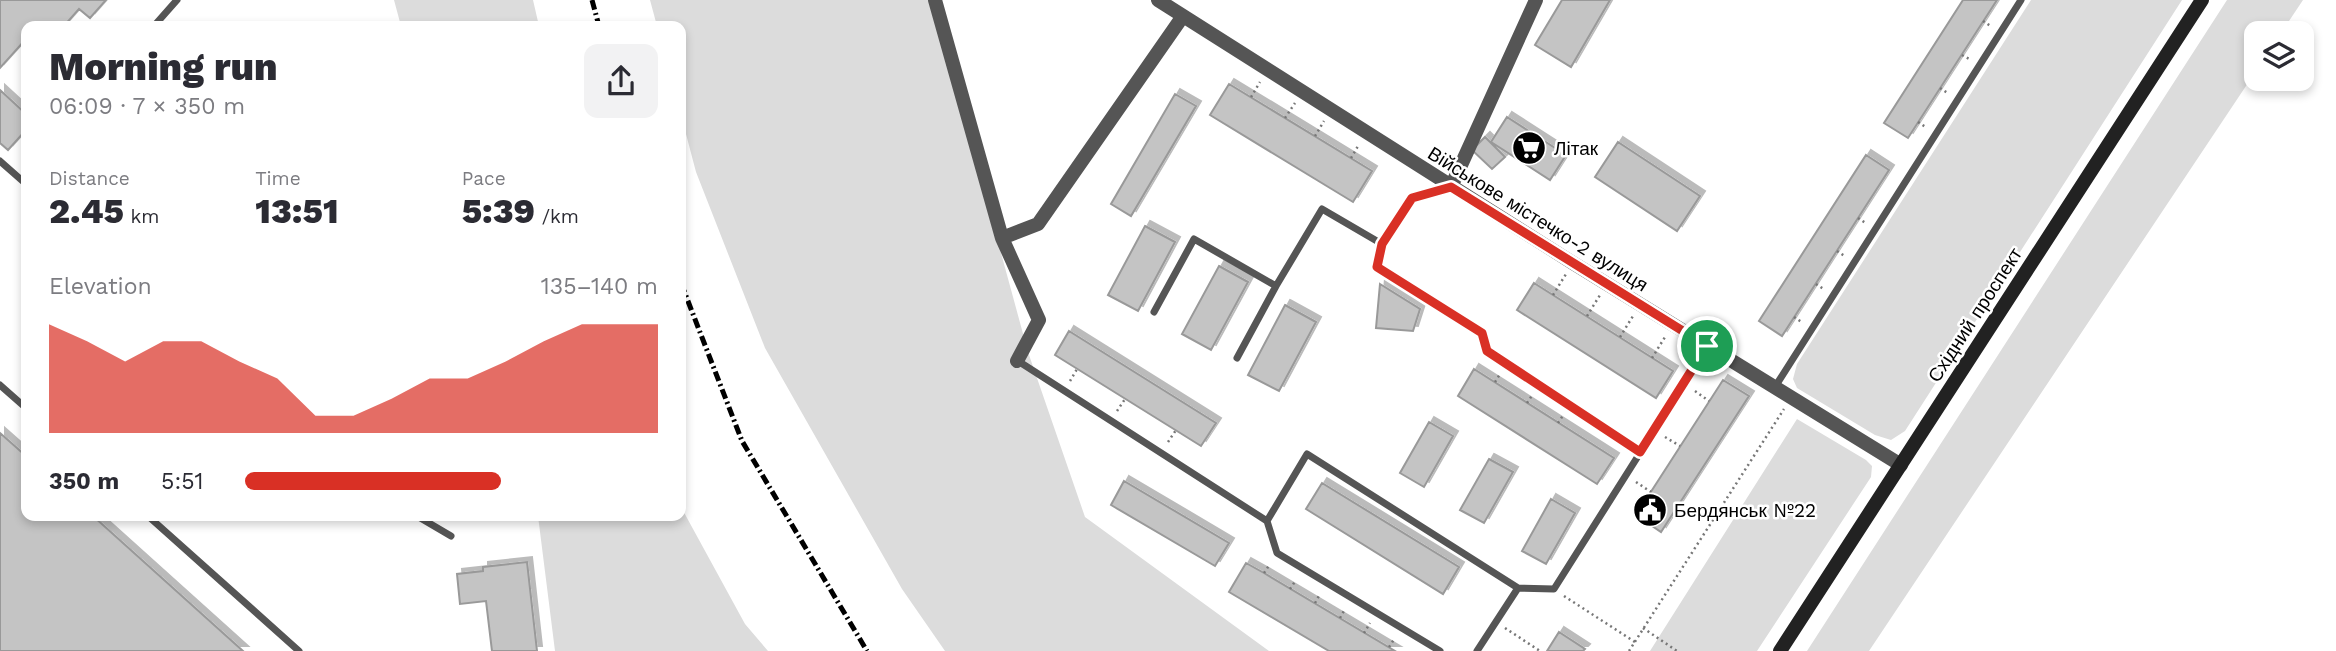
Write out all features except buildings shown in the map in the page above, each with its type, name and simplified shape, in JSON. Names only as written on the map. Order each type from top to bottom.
[{"type":"main road","name":"Східний проспект","points":[[1780,651],[2202,0]]},
{"type":"street","points":[[935,0],[1002,238],[1039,320],[1017,361]]},
{"type":"street","name":"Військове містечко-2 вулиця","points":[[1158,0],[1607,285],[1900,465]]},
{"type":"street","points":[[1451,187],[1536,0]]},
{"type":"street","points":[[1002,238],[1038,224],[1183,16]]},
{"type":"lane","points":[[158,21],[177,0]]},
{"type":"lane","points":[[1774,388],[2021,0]]},
{"type":"lane","points":[[0,161],[21,177]]},
{"type":"lane","points":[[1237,358],[1322,209],[1382,244],[1412,198],[1451,187]]},
{"type":"lane","points":[[1154,312],[1194,239],[1276,286]]},
{"type":"lane","points":[[1267,520],[1307,454],[1518,588],[1554,589],[1707,346]]},
{"type":"lane","points":[[1487,351],[1640,452]]},
{"type":"lane","points":[[1017,361],[1267,520],[1277,552],[1440,651]]},
{"type":"lane","points":[[0,385],[21,404]]},
{"type":"lane","points":[[154,521],[299,651]]},
{"type":"lane","points":[[426,521],[451,536]]},
{"type":"lane","points":[[1477,651],[1518,588]]},
{"type":"path","points":[[1382,244],[1377,267],[1482,333],[1487,351]]},
{"type":"path","points":[[1553,295],[1573,263]]},
{"type":"path","points":[[1587,316],[1607,285]]},
{"type":"path","points":[[1620,337],[1639,305]]},
{"type":"path","points":[[1652,358],[1672,325]]},
{"type":"path","points":[[1683,384],[1709,401]]},
{"type":"path","points":[[1629,651],[1791,398]]},
{"type":"path","points":[[1161,453],[1175,430]]},
{"type":"path","points":[[1654,430],[1680,446]]},
{"type":"path","points":[[1625,476],[1651,492]]},
{"type":"path","points":[[1554,589],[1634,642]]},
{"type":"path","points":[[1496,622],[1540,651]]},
{"type":"path","points":[[1643,628],[1677,651]]},
{"type":"shaded area","points":[[394,0],[533,0],[538,21],[400,21]]},
{"type":"shaded area","points":[[650,0],[932,0],[1028,352],[1085,517],[1269,651],[945,651],[902,589],[765,348],[696,172],[686,134],[686,21],[656,21]]},
{"type":"shaded area","points":[[2031,0],[2182,0],[1905,431],[1891,440],[1875,435],[1797,388],[1793,379],[1797,364]]},
{"type":"shaded area","points":[[2227,0],[2303,0],[2289,21],[2244,21],[2244,89],[1869,651],[1807,651]]},
{"type":"shaded area","points":[[1797,419],[1866,460],[1872,466],[1871,477],[1757,651],[1650,651]]},
{"type":"shaded area","points":[[686,516],[745,624],[768,651],[555,651],[539,521],[686,521]]},
{"type":"railway","points":[[592,0],[598,21]]},
{"type":"railway","points":[[686,296],[742,441],[867,651]]},
{"type":"place","name":"Літак","points":[[1529,148]]},
{"type":"place","name":"Бердянськ №22","points":[[1650,510]]},
{"type":"route","points":[[1451,187],[1707,346],[1640,452],[1487,351],[1482,333],[1377,267],[1382,244],[1412,198],[1451,187]]}]
